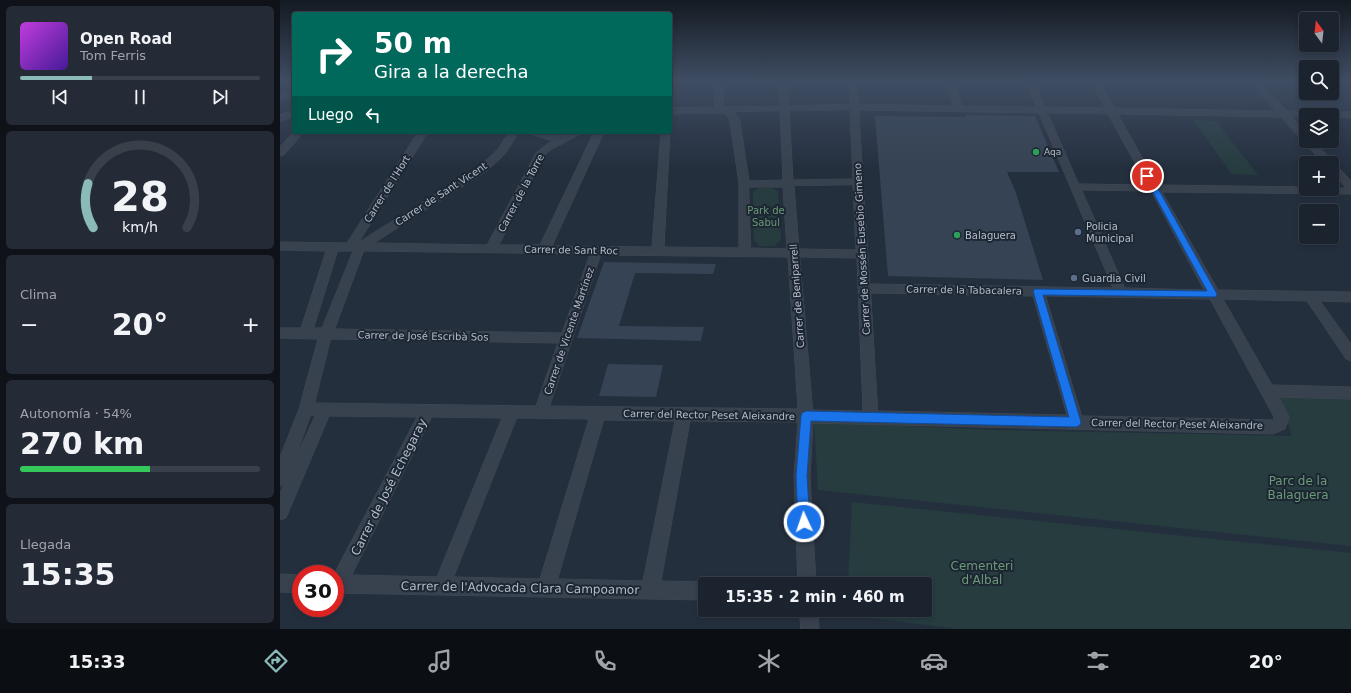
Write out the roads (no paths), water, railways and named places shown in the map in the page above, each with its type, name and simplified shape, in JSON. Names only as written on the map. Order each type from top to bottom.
[{"type":"street","points":[[672,111],[763,109]]},
{"type":"street","name":"Carrer de Beniparrell","points":[[784,109],[788,183],[806,416],[802,476],[807,577]]},
{"type":"street","name":"Carrer de Mossén Eusebio Gimeno","points":[[855,109],[871,418]]},
{"type":"street","points":[[988,109],[1351,115]]},
{"type":"street","points":[[1111,109],[1268,391],[1351,393]]},
{"type":"street","points":[[1280,109],[1299,130]]},
{"type":"street","points":[[724,110],[730,113],[735,121],[744,184],[745,252]]},
{"type":"street","points":[[1042,110],[1121,293]]},
{"type":"street","points":[[280,118],[292,115]]},
{"type":"street","points":[[280,153],[298,134]]},
{"type":"street","name":"Carrer de l'Hort","points":[[280,478],[306,409],[326,334],[355,247],[422,134]]},
{"type":"street","name":"Carrer de Sant Vicent","points":[[355,247],[484,168],[494,160],[508,144],[513,134]]},
{"type":"street","name":"Carrer de la Torre","points":[[492,249],[540,155],[547,148],[575,134]]},
{"type":"street","points":[[544,250],[598,134]]},
{"type":"street","points":[[658,251],[666,134]]},
{"type":"street","points":[[1315,148],[1323,156]]},
{"type":"street","points":[[1339,174],[1351,187]]},
{"type":"street","points":[[744,184],[859,182]]},
{"type":"street","points":[[1076,187],[1351,191]]},
{"type":"street","name":"Carrer de Sant Roc","points":[[280,246],[863,254]]},
{"type":"street","points":[[306,334],[333,247]]},
{"type":"street","name":"Carrer de Vicente Martínez","points":[[541,412],[598,250]]},
{"type":"street","name":"Carrer de la Tabacalera","points":[[864,288],[1351,297]]},
{"type":"street","points":[[1038,291],[1076,422]]},
{"type":"street","points":[[1310,296],[1351,355]]},
{"type":"street","name":"Carrer de José Escribà Sos","points":[[280,333],[566,338]]},
{"type":"street","name":"Carrer del Rector Peset Aleixandre","points":[[306,409],[806,416],[1273,427],[1280,424],[1282,417],[1268,391]]},
{"type":"street","points":[[280,512],[325,409]]},
{"type":"street","name":"Carrer de José Echegaray","points":[[344,569],[428,411]]},
{"type":"street","points":[[442,586],[512,412]]},
{"type":"street","points":[[546,588],[598,413]]},
{"type":"street","points":[[650,590],[684,414]]},
{"type":"street","points":[[280,583],[292,584]]},
{"type":"street","name":"Carrer de l'Advocada Clara Campoamor","points":[[344,584],[698,592]]},
{"type":"street","points":[[809,617],[810,629]]},
{"type":"place","name":"Aqa","points":[[1036,152]]},
{"type":"place","name":"Policia Municipal","points":[[1078,232]]},
{"type":"place","name":"Balaguera","points":[[957,235]]},
{"type":"place","name":"Guardia Civil","points":[[1074,278]]},
{"type":"park label","name":"Park de Sabul","points":[[766,216]]},
{"type":"park label","name":"Parc de la Balaguera","points":[[1298,488]]},
{"type":"park label","name":"Cementeri d'Albal","points":[[982,573]]}]
